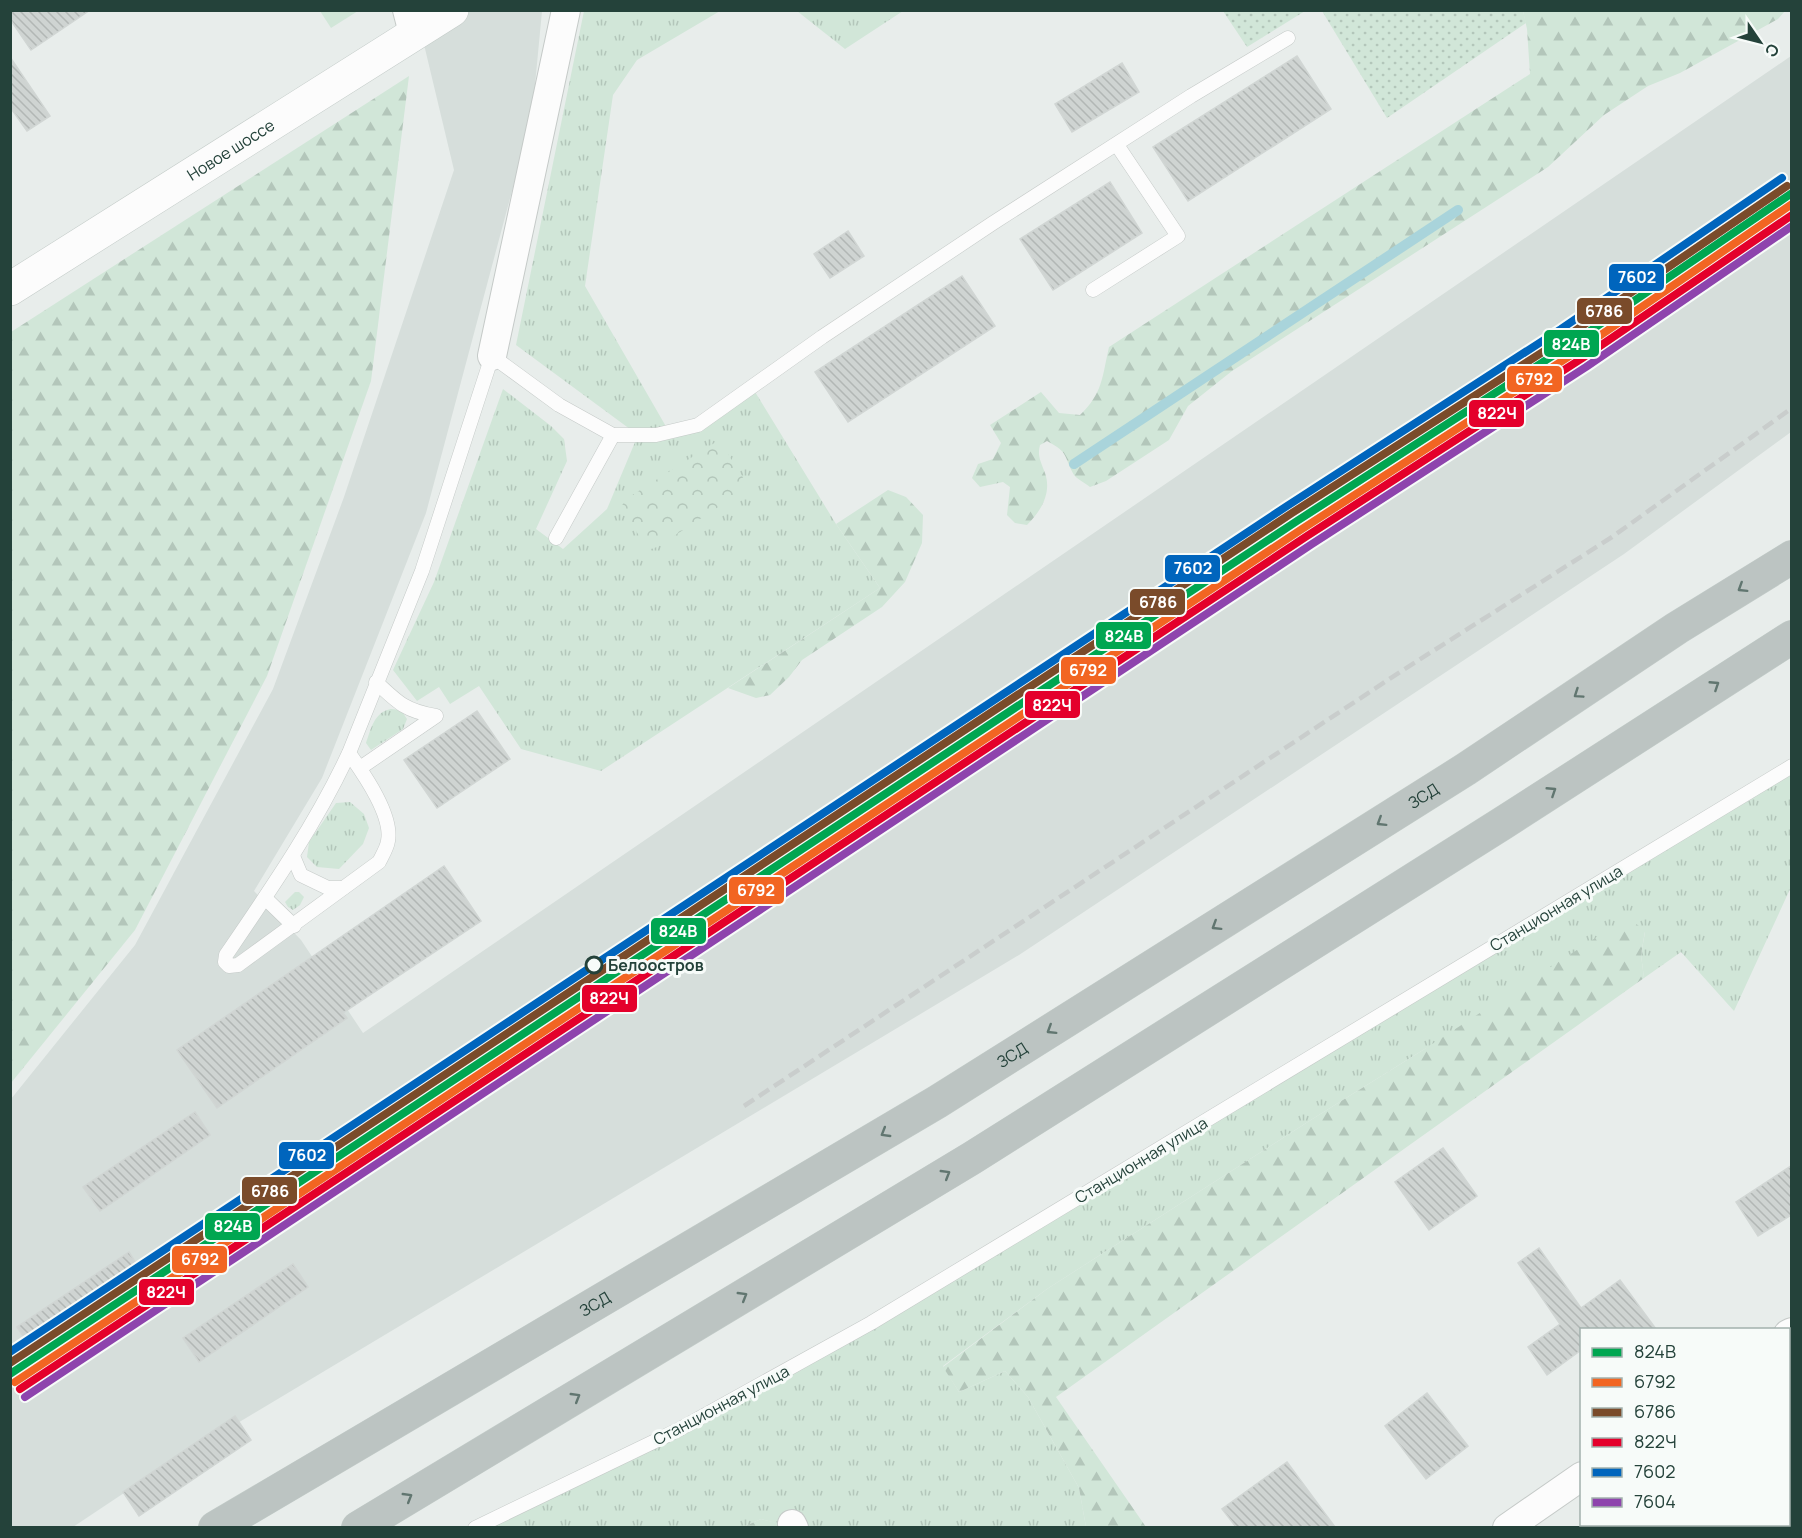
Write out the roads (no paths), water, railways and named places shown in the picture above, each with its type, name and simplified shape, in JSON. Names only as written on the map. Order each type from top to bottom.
[{"type":"highway","name":"ЗСД","points":[[216,1527],[937,1102],[1466,768],[1677,628],[1791,557]]},
{"type":"highway","points":[[358,1527],[972,1158],[1503,823],[1791,637]]},
{"type":"main road","name":"Новое шоссе","points":[[10,289],[410,22],[452,10]]},
{"type":"street","points":[[492,356],[566,10]]},
{"type":"street","points":[[1507,1527],[1580,1477]]},
{"type":"lane","points":[[349,753],[360,768],[385,817],[388,840],[379,862],[294,926],[237,965],[229,966],[225,962],[226,955],[293,856],[336,781],[349,753],[422,571],[492,356],[559,405],[613,435],[656,435],[698,424],[822,337],[993,223],[1191,96],[1288,38]]},
{"type":"lane","points":[[1093,290],[1178,236],[1117,145]]},
{"type":"lane","points":[[556,538],[613,435]]},
{"type":"lane","points":[[360,768],[436,716],[413,712],[376,682]]},
{"type":"lane","name":"Станционная улица","points":[[475,1527],[678,1430],[878,1319],[1791,766]]},
{"type":"lane","points":[[293,856],[301,875],[315,884],[328,888],[344,888]]},
{"type":"lane","points":[[265,898],[294,926]]},
{"type":"waterway","points":[[1074,464],[1458,210]]},
{"type":"railway","points":[[744,1106],[1400,672],[1612,537],[1792,408]]},
{"type":"place","name":"Белоостров","points":[[594,965]]}]
